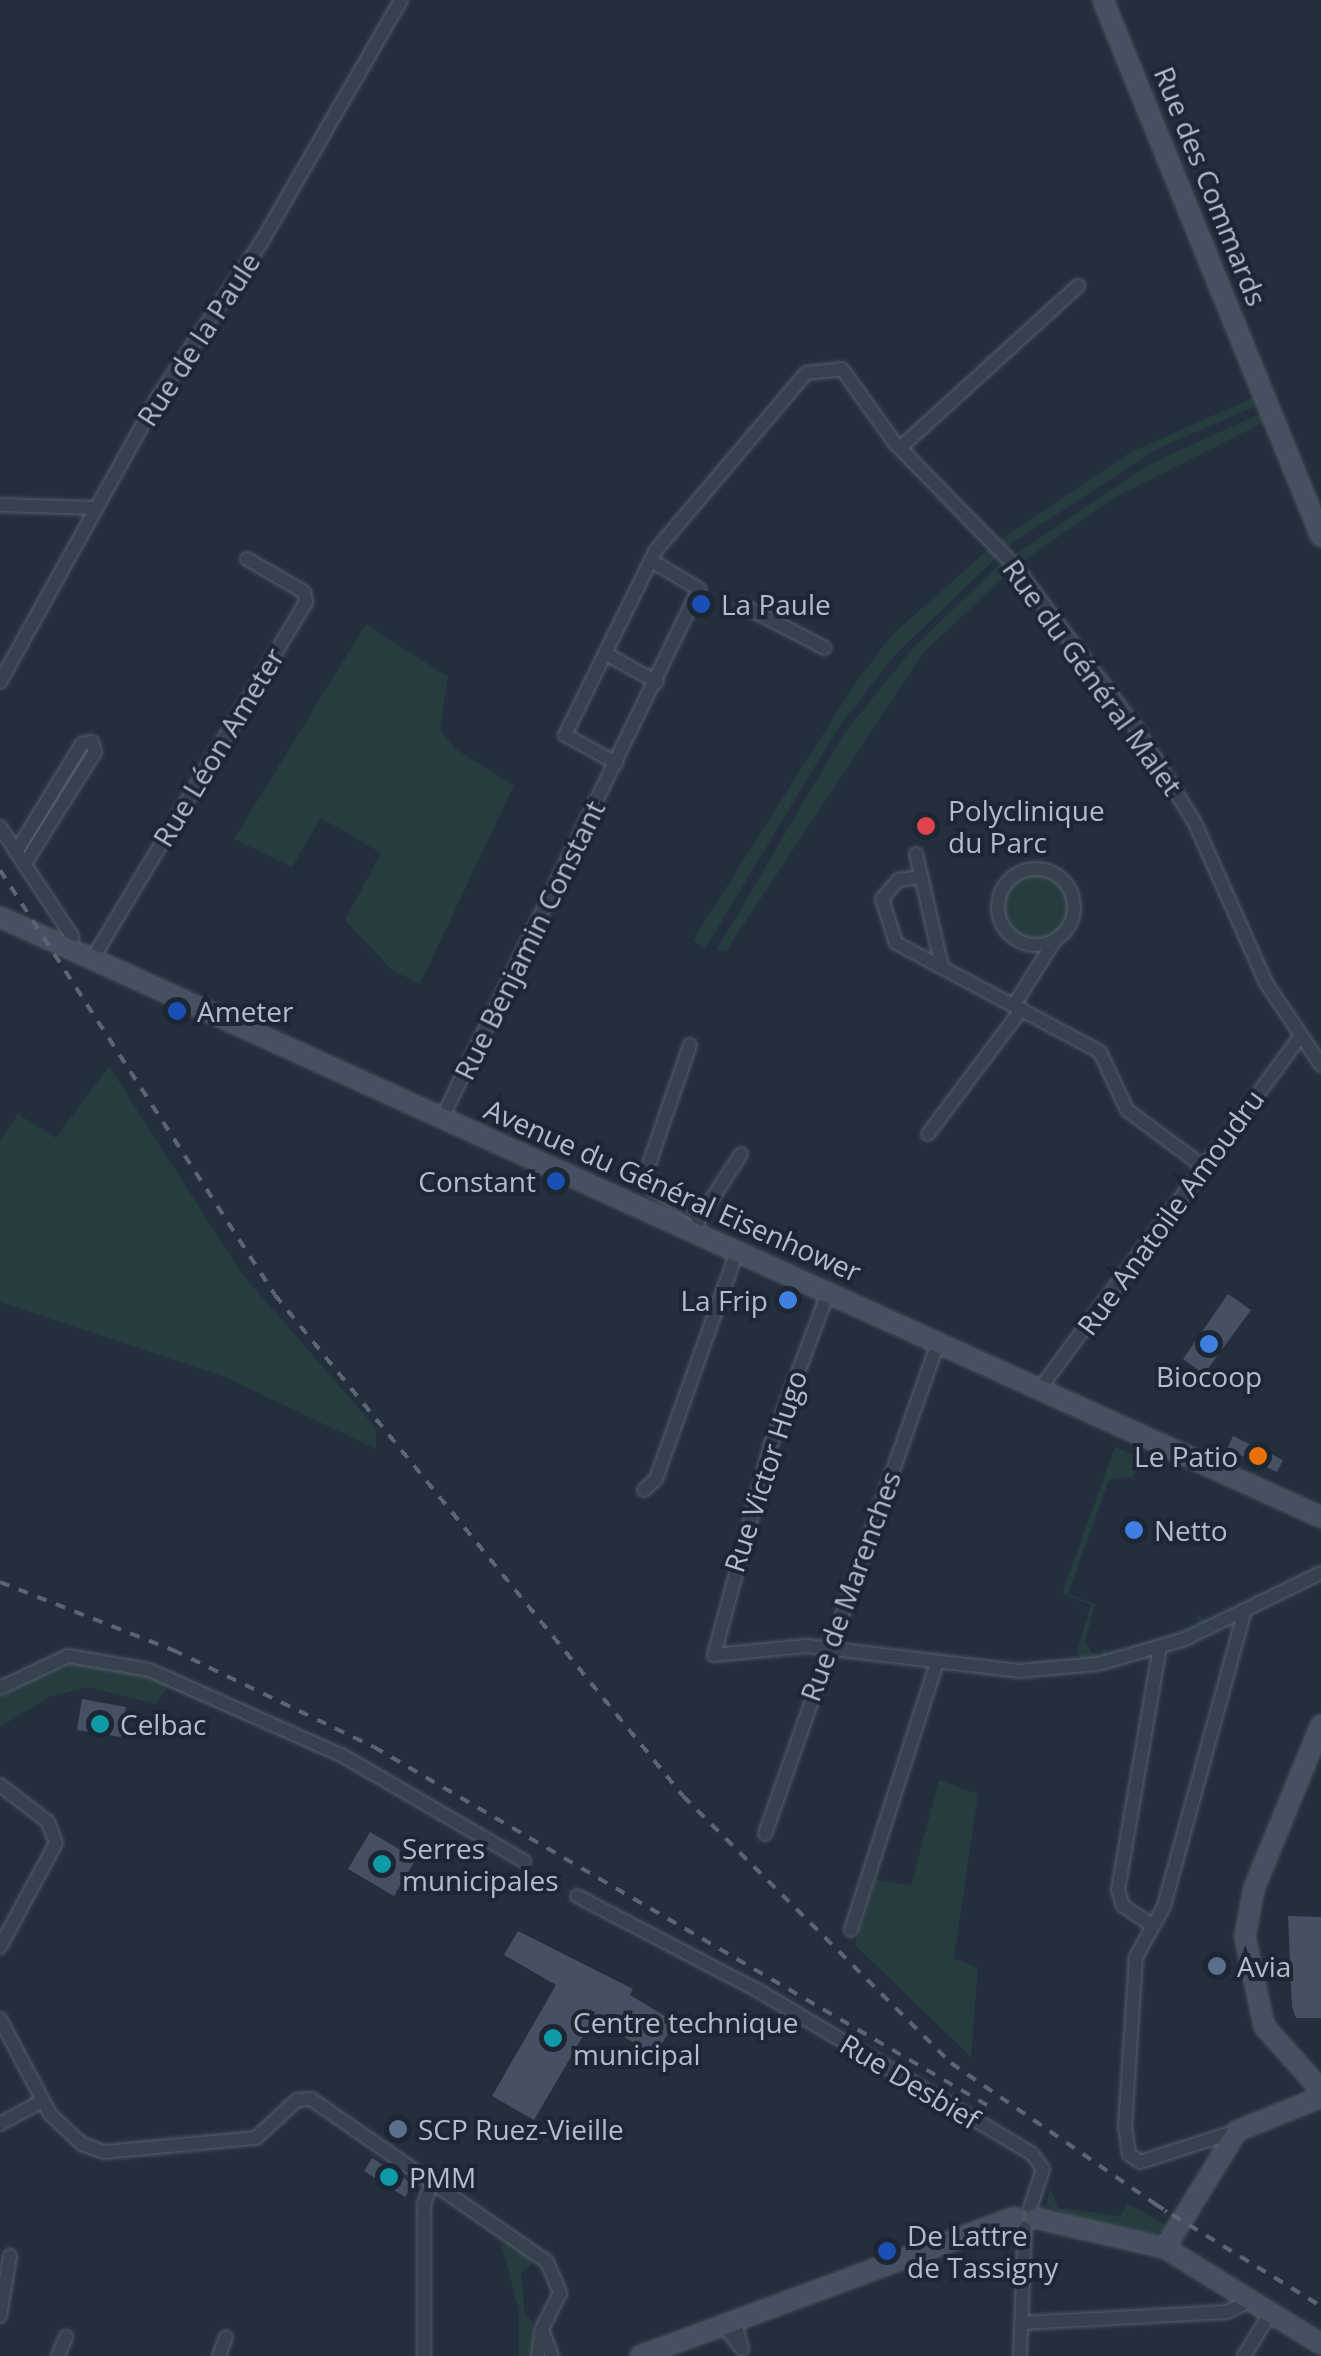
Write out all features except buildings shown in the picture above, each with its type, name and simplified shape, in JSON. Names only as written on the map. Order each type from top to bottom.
[{"type":"main road","name":"Rue des Commards","points":[[1103,0],[1267,393],[1321,536]]},
{"type":"main road","name":"Avenue du Général Eisenhower","points":[[0,917],[443,1116],[698,1224],[738,1249],[1321,1516]]},
{"type":"main road","points":[[1164,2248],[1236,2131],[1321,2094],[1264,2026],[1245,1951],[1254,1888],[1321,1726]]},
{"type":"main road","points":[[640,2356],[728,2321],[1026,2218],[1164,2248],[1321,2344]]},
{"type":"street","name":"Rue de la Paule","points":[[0,682],[95,508],[401,0]]},
{"type":"street","points":[[900,448],[1078,286]]},
{"type":"street","name":"Rue du Général Malet","points":[[655,563],[690,501],[806,373],[826,365],[848,373],[900,448],[1014,565],[1171,781],[1254,960],[1321,1065]]},
{"type":"street","points":[[0,505],[95,508]]},
{"type":"street","name":"Rue Léon Ameter","points":[[93,958],[306,602],[304,592],[247,560]]},
{"type":"street","points":[[616,763],[565,734],[655,563]]},
{"type":"street","name":"Rue Benjamin Constant","points":[[443,1116],[699,589],[655,563]]},
{"type":"street","points":[[742,605],[825,648]]},
{"type":"street","points":[[606,654],[656,682]]},
{"type":"street","points":[[16,852],[82,744],[92,742],[94,752],[24,865]]},
{"type":"street","points":[[0,827],[72,936],[70,949]]},
{"type":"street","points":[[916,854],[942,967]]},
{"type":"street","points":[[928,1134],[1018,1007],[1074,910],[1068,886],[1036,868],[1013,876],[999,897],[1001,922],[1030,944],[1055,940]]},
{"type":"street","points":[[920,878],[891,886],[882,916],[896,942],[1108,1058],[1122,1104],[1204,1167]]},
{"type":"street","name":"Rue Anatoile Amoudru","points":[[1042,1387],[1300,1037]]},
{"type":"street","points":[[690,1045],[646,1173],[654,1189],[698,1224],[741,1154]]},
{"type":"street","points":[[644,1490],[656,1479],[738,1249]]},
{"type":"street","name":"Rue Victor Hugo","points":[[829,1290],[771,1444],[714,1656],[829,1647]]},
{"type":"street","name":"Rue de Marenches","points":[[765,1834],[939,1340]]},
{"type":"street","points":[[829,1647],[1018,1671],[1160,1648],[1244,1614],[1321,1573]]},
{"type":"street","points":[[1236,2131],[1144,2161],[1129,2154],[1125,2127],[1131,1986],[1150,1924],[1177,1866],[1244,1614]]},
{"type":"street","points":[[1150,1924],[1123,1906],[1118,1890],[1160,1648]]},
{"type":"street","points":[[0,1688],[68,1656],[114,1660],[168,1676],[361,1766],[524,1861]]},
{"type":"street","points":[[852,1930],[937,1662]]},
{"type":"street","points":[[0,1785],[48,1822],[56,1842],[0,1947]]},
{"type":"street","name":"Rue Desbief","points":[[578,1896],[759,1991],[1032,2154],[1042,2176],[1026,2218],[1020,2356]]},
{"type":"street","points":[[0,2018],[42,2101],[71,2136],[115,2154],[256,2138],[296,2100],[311,2099],[547,2262],[560,2292],[542,2329],[538,2356]]},
{"type":"street","points":[[0,2124],[42,2101]]},
{"type":"street","points":[[424,2356],[424,2204],[431,2185]]},
{"type":"street","points":[[0,2316],[10,2256]]},
{"type":"street","points":[[1022,2323],[1228,2312],[1252,2300]]},
{"type":"street","points":[[1244,2356],[1271,2312]]},
{"type":"street","points":[[728,2321],[744,2352]]},
{"type":"street","points":[[542,2329],[552,2356]]},
{"type":"street","points":[[58,2356],[66,2336]]},
{"type":"street","points":[[219,2356],[226,2337]]},
{"type":"green space","points":[[1261,394],[1265,402],[1159,448],[1006,547],[1000,540],[1129,453]]},
{"type":"green space","points":[[1266,411],[1268,420],[1112,499],[1018,565],[1011,557],[1152,463]]},
{"type":"green space","points":[[992,546],[999,555],[895,655],[838,728],[705,949],[693,940],[856,682],[892,635]]},
{"type":"green space","points":[[1003,561],[1011,571],[924,652],[726,951],[716,951],[843,735],[913,648]]},
{"type":"green space","points":[[366,624],[448,677],[440,729],[455,749],[514,785],[420,984],[392,970],[345,920],[381,853],[321,818],[292,867],[234,839]]},
{"type":"green space","points":[[1036,869],[1063,880],[1074,907],[1063,934],[1036,945],[1009,934],[998,907],[1009,880]]},
{"type":"green space","points":[[109,1066],[242,1274],[376,1428],[376,1449],[225,1377],[0,1302],[0,1140],[18,1114],[56,1138]]},
{"type":"green space","points":[[1115,1447],[1141,1458],[1133,1477],[1109,1480],[1068,1594],[1095,1604],[1085,1641],[1091,1652],[1102,1655],[1105,1647],[1109,1655],[1199,1623],[1197,1614],[1206,1621],[1116,1656],[1082,1660],[1077,1652],[1091,1605],[1062,1593]]},
{"type":"green space","points":[[78,1662],[158,1677],[257,1726],[167,1687],[156,1704],[88,1687],[49,1697],[0,1727],[0,1697],[34,1675]]},
{"type":"green space","points":[[939,1780],[978,1794],[954,1958],[978,1968],[971,2057],[855,1945],[876,1880],[911,1885]]},
{"type":"green space","points":[[1050,2189],[1058,2208],[1120,2216],[1128,2204],[1172,2228],[1153,2234],[1079,2219],[1046,2206]]},
{"type":"green space","points":[[508,2239],[537,2260],[521,2273],[525,2314],[534,2323],[531,2356],[519,2356],[519,2311],[502,2247]]},
{"type":"railway","points":[[0,870],[275,1295],[683,1796],[951,2063],[1167,2212]]},
{"type":"railway","points":[[0,1582],[173,1650],[374,1747],[987,2105]]},
{"type":"railway","points":[[1155,2204],[1321,2306]]},
{"type":"place","name":"La Paule","points":[[701,604]]},
{"type":"place","name":"Polyclinique du Parc","points":[[926,826]]},
{"type":"place","name":"Ameter","points":[[177,1011]]},
{"type":"place","name":"Constant","points":[[556,1181]]},
{"type":"place","name":"La Frip","points":[[788,1300]]},
{"type":"place","name":"Biocoop","points":[[1209,1344]]},
{"type":"place","name":"Le Patio","points":[[1258,1456]]},
{"type":"place","name":"Netto","points":[[1134,1530]]},
{"type":"place","name":"Celbac","points":[[100,1724]]},
{"type":"place","name":"Serres municipales","points":[[382,1864]]},
{"type":"place","name":"Avia","points":[[1217,1966]]},
{"type":"place","name":"Centre technique municipal","points":[[553,2038]]},
{"type":"place","name":"SCP Ruez-Vieille","points":[[398,2129]]},
{"type":"place","name":"PMM","points":[[389,2177]]},
{"type":"place","name":"De Lattre de Tassigny","points":[[887,2251]]}]
